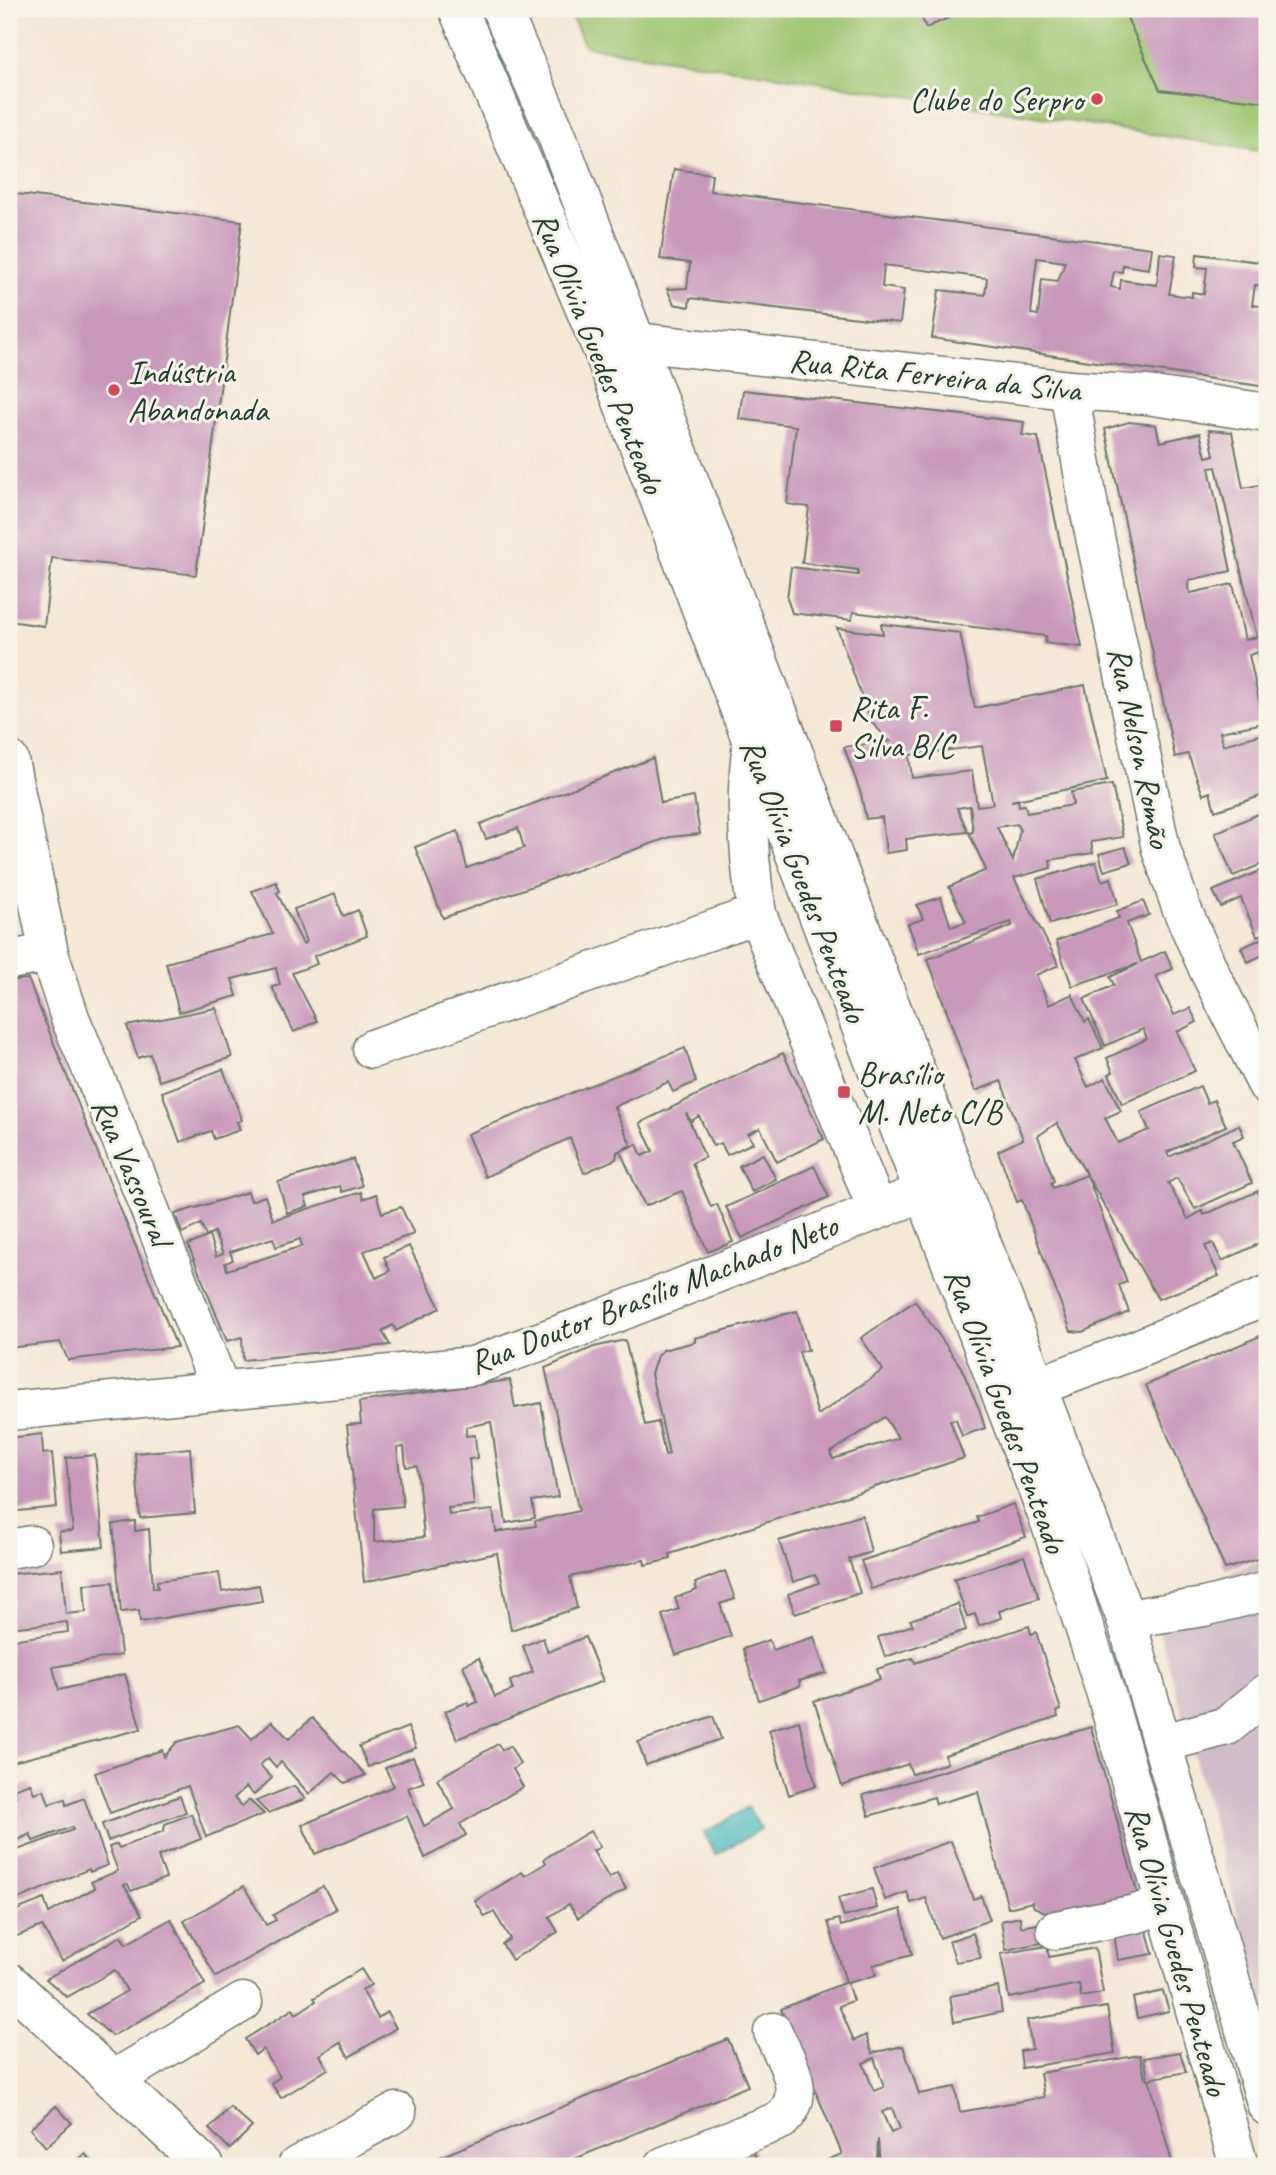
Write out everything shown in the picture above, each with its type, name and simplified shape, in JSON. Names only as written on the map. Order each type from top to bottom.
[{"type":"street","name":"Rua Olívia Guedes Penteado","points":[[458,9],[620,348],[1020,1393],[1126,1619],[1267,2106]]},
{"type":"street","name":"Rua Olívia Guedes Penteado","points":[[501,9],[557,136],[620,348],[752,743],[941,1185]]},
{"type":"street","name":"Rua Rita Ferreira da Silva","points":[[620,348],[1147,395],[1267,413]]},
{"type":"street","name":"Rua Nelson Romão","points":[[1069,390],[1090,513],[1161,849],[1181,907],[1210,973],[1267,1085]]},
{"type":"street","points":[[752,743],[746,783],[750,873],[757,914],[877,1209]]},
{"type":"street","name":"Rua Vassoural","points":[[9,760],[49,953],[69,1018],[137,1177],[220,1388]]},
{"type":"street","points":[[372,1049],[757,914]]},
{"type":"street","points":[[9,960],[49,953]]},
{"type":"street","name":"Rua Doutor Brasílio Machado Neto","points":[[9,1411],[220,1388],[419,1372],[494,1361],[941,1185]]},
{"type":"street","points":[[1020,1393],[1267,1295]]},
{"type":"street","name":"Rua Olívia Guedes Penteado","points":[[1020,1393],[1051,1525],[1106,1695],[1239,2166]]},
{"type":"street","points":[[1126,1619],[1204,1607],[1267,1591]]},
{"type":"street","points":[[1106,1695],[1147,1684]]},
{"type":"street","points":[[1163,1742],[1227,1726],[1267,1693]]},
{"type":"street","points":[[1056,1930],[1135,1914],[1165,1904]]},
{"type":"street","points":[[9,1982],[205,2166]]},
{"type":"street","points":[[113,2080],[243,2002]]},
{"type":"street","points":[[664,2166],[781,2120],[792,2110],[795,2104],[794,2081],[773,2032]]},
{"type":"street","points":[[298,2166],[397,2112]]},
{"type":"shaded area","points":[[1267,1557],[1267,2018],[1152,1605]]},
{"type":"green space","name":"Clube do Serpro","points":[[568,9],[1267,9],[1267,152],[585,46]]},
{"type":"water","points":[[748,1807],[761,1829],[716,1855],[704,1833]]},
{"type":"building","points":[[918,9],[968,9],[926,28]]},
{"type":"building","points":[[1123,9],[1255,9],[1267,35],[1267,102],[1160,90]]},
{"type":"building","points":[[674,169],[712,174],[710,191],[1152,248],[1149,269],[1123,265],[1122,272],[1114,271],[1111,287],[1120,289],[1121,280],[1157,285],[1160,253],[1176,255],[1169,294],[1192,297],[1192,292],[1204,294],[1207,268],[1196,267],[1197,254],[1267,263],[1267,286],[1255,285],[1252,305],[1267,307],[1267,387],[932,338],[939,290],[985,295],[987,278],[884,265],[882,287],[904,290],[900,323],[690,298],[689,307],[674,304],[667,289],[687,288],[690,263],[660,259]],"holes":[[[1037,258],[1065,262],[1058,281],[1042,279],[1038,315],[1031,314]]]},
{"type":"building","name":"Indústria Abandonada","points":[[9,193],[242,221],[196,575],[52,558],[44,626],[9,621]]},
{"type":"building","points":[[743,390],[1024,422],[1022,435],[1038,437],[1082,647],[1045,643],[1046,636],[853,612],[852,620],[792,613],[787,598],[791,567],[858,575],[858,570],[802,563],[809,507],[787,504],[796,426],[739,419]]},
{"type":"building","points":[[1129,422],[1156,425],[1160,442],[1200,433],[1206,457],[1214,455],[1209,430],[1232,432],[1243,488],[1265,484],[1262,474],[1267,473],[1267,697],[1258,652],[1249,655],[1264,723],[1220,732],[1223,745],[1267,733],[1267,794],[1215,811],[1210,792],[1203,795],[1188,754],[1175,757],[1105,429]],"holes":[[[1216,467],[1257,637],[1245,640],[1233,584],[1190,593],[1188,587],[1189,580],[1231,571],[1209,468]]]},
{"type":"building","points":[[881,624],[960,633],[975,708],[1085,685],[1107,781],[1011,801],[1018,800],[1019,806],[1025,805],[1027,813],[1073,805],[1071,792],[1112,785],[1123,837],[1091,842],[1093,853],[1050,860],[1051,868],[1014,878],[1059,965],[1036,975],[1049,1005],[1072,994],[1085,1022],[1089,1019],[1103,1048],[1075,1060],[1088,1087],[1105,1078],[1121,1111],[1105,1118],[1118,1143],[1149,1130],[1141,1112],[1200,1086],[1207,1103],[1214,1100],[1226,1126],[1167,1152],[1169,1157],[1239,1125],[1244,1136],[1233,1141],[1252,1183],[1195,1209],[1177,1178],[1168,1183],[1188,1219],[1202,1211],[1204,1215],[1258,1191],[1267,1212],[1267,1240],[1222,1261],[1213,1243],[1205,1246],[1219,1276],[1158,1299],[1087,1176],[1127,1282],[1119,1285],[1129,1312],[1082,1332],[1071,1331],[1022,1200],[1017,1202],[998,1151],[1023,1139],[1001,1081],[975,1091],[928,959],[1012,926],[1011,922],[919,954],[908,924],[923,919],[917,905],[941,897],[951,927],[966,922],[949,887],[986,870],[969,833],[973,832],[970,806],[957,808],[968,832],[906,839],[907,850],[886,853],[882,817],[866,819],[861,794],[844,747],[890,741],[871,722],[837,628],[883,634]],"holes":[[[982,746],[993,804],[977,806],[972,771],[912,778],[909,755]],[[1017,824],[1020,830],[1013,861],[997,827]],[[1057,1123],[1087,1175],[1053,1188],[1051,1183],[1054,1181],[1038,1136]]]},
{"type":"building","points":[[653,758],[661,803],[694,797],[700,834],[670,837],[443,918],[415,847],[458,831],[467,868],[524,848],[518,828],[486,839],[480,824]]},
{"type":"building","points":[[1267,810],[1267,862],[1233,876],[1215,833]]},
{"type":"building","points":[[1125,847],[1131,863],[1104,871],[1099,854]]},
{"type":"building","points":[[1096,862],[1102,881],[1111,878],[1118,904],[1050,924],[1037,879]]},
{"type":"building","points":[[1267,868],[1267,932],[1257,936],[1241,898],[1221,907],[1213,891]]},
{"type":"building","points":[[276,882],[280,891],[277,893],[303,944],[306,942],[294,909],[335,894],[343,916],[358,910],[367,936],[314,956],[317,964],[292,973],[317,1021],[294,1032],[272,987],[280,985],[276,968],[232,979],[237,996],[179,1012],[166,963],[273,934],[252,891]]},
{"type":"building","points":[[1143,901],[1149,915],[1127,923],[1141,962],[1165,951],[1173,969],[1156,976],[1174,1015],[1190,1008],[1197,1022],[1177,1032],[1195,1071],[1122,1104],[1109,1074],[1113,1072],[1107,1058],[1147,1039],[1143,1029],[1105,1046],[1084,999],[1114,985],[1110,977],[1138,964],[1072,986],[1056,941],[1119,918],[1117,911]]},
{"type":"building","points":[[1267,936],[1267,953],[1248,962],[1241,948]]},
{"type":"building","points":[[28,979],[177,1347],[68,1360],[60,1342],[9,1348],[9,981]]},
{"type":"building","points":[[216,1008],[232,1057],[159,1081],[150,1054],[138,1058],[127,1026]]},
{"type":"building","points":[[685,1048],[696,1082],[673,1092],[668,1082],[614,1107],[631,1145],[617,1152],[616,1159],[584,1173],[570,1138],[485,1177],[467,1134]]},
{"type":"building","points":[[783,1053],[824,1139],[777,1162],[760,1128],[748,1134],[753,1143],[727,1155],[721,1143],[713,1146],[699,1116],[691,1121],[686,1113],[705,1157],[692,1163],[711,1207],[717,1204],[733,1242],[708,1252],[682,1191],[645,1206],[620,1151],[637,1144],[642,1156],[653,1151],[640,1123]]},
{"type":"building","points":[[223,1069],[242,1120],[237,1122],[240,1130],[214,1139],[211,1131],[180,1142],[162,1092]]},
{"type":"building","points":[[763,1154],[776,1179],[752,1192],[739,1166]]},
{"type":"building","points":[[353,1159],[362,1186],[342,1192],[340,1186],[305,1197],[308,1206],[287,1213],[278,1182]]},
{"type":"building","points":[[814,1166],[829,1197],[742,1238],[726,1207]]},
{"type":"building","points":[[248,1192],[251,1201],[265,1196],[273,1220],[361,1192],[363,1199],[376,1194],[382,1213],[401,1207],[414,1234],[364,1251],[376,1278],[390,1271],[384,1257],[409,1246],[440,1308],[396,1331],[393,1325],[382,1331],[390,1345],[243,1360],[242,1337],[227,1341],[188,1245],[209,1236],[216,1257],[223,1254],[214,1232],[206,1236],[201,1224],[182,1233],[175,1214]],"holes":[[[273,1238],[276,1247],[300,1239],[302,1246],[227,1270],[225,1263],[233,1260],[230,1252]]]},
{"type":"building","points":[[915,1301],[961,1367],[980,1411],[985,1428],[962,1436],[956,1419],[950,1420],[964,1458],[670,1554],[671,1559],[645,1565],[644,1560],[570,1577],[577,1608],[511,1630],[497,1553],[364,1582],[347,1425],[361,1424],[359,1402],[510,1380],[515,1408],[541,1403],[558,1497],[532,1501],[535,1518],[506,1523],[491,1422],[466,1427],[466,1436],[475,1435],[477,1458],[469,1459],[474,1505],[448,1508],[449,1515],[493,1510],[496,1532],[536,1526],[535,1521],[579,1511],[545,1368],[594,1347],[625,1340],[645,1425],[658,1422],[665,1455],[669,1454],[651,1374],[657,1356],[663,1350],[695,1342],[695,1338],[797,1311],[808,1350],[799,1352],[818,1415],[883,1370],[861,1338]],"holes":[[[885,1417],[898,1438],[833,1459],[830,1453]],[[404,1447],[406,1467],[417,1466],[424,1537],[374,1542],[374,1509],[403,1506],[397,1448]]]},
{"type":"building","points":[[1267,1333],[1267,1556],[1225,1569],[1146,1385]]},
{"type":"building","points":[[42,1434],[43,1454],[52,1453],[57,1507],[9,1512],[9,1438]]},
{"type":"building","points":[[190,1448],[195,1513],[140,1518],[135,1453]]},
{"type":"building","points":[[95,1455],[104,1547],[61,1551],[59,1532],[73,1531],[66,1458]]},
{"type":"building","points":[[1013,1504],[1026,1537],[871,1589],[861,1561],[979,1522],[977,1517]]},
{"type":"building","points":[[862,1515],[871,1552],[849,1559],[860,1593],[795,1614],[788,1594],[819,1583],[815,1575],[793,1582],[779,1541]]},
{"type":"building","points":[[135,1521],[135,1531],[149,1529],[153,1588],[158,1588],[157,1581],[219,1573],[222,1592],[259,1585],[262,1601],[140,1622],[139,1610],[121,1612],[113,1524]]},
{"type":"building","points":[[1024,1556],[1039,1598],[999,1611],[1001,1618],[979,1626],[975,1614],[967,1617],[954,1579]]},
{"type":"building","points":[[62,1569],[66,1614],[86,1612],[84,1584],[113,1582],[121,1655],[53,1667],[59,1690],[125,1674],[141,1729],[9,1763],[9,1640],[68,1632],[67,1622],[9,1628],[9,1574]]},
{"type":"building","points":[[725,1571],[735,1599],[720,1604],[731,1636],[676,1655],[662,1615],[679,1609],[675,1598],[697,1590],[695,1583]]},
{"type":"building","points":[[958,1604],[966,1630],[885,1657],[878,1637],[913,1625],[910,1620]]},
{"type":"building","points":[[1029,1626],[1031,1634],[1036,1632],[1061,1710],[1057,1712],[1058,1717],[945,1755],[947,1763],[912,1774],[908,1764],[842,1786],[814,1701],[880,1679],[877,1669],[913,1658],[915,1663]]},
{"type":"building","points":[[585,1637],[603,1681],[457,1739],[445,1711],[468,1702],[468,1706],[478,1702],[463,1665],[479,1658],[495,1697],[513,1690],[510,1681],[533,1672],[523,1646],[543,1638],[548,1652]]},
{"type":"building","points":[[814,1637],[826,1673],[799,1681],[800,1686],[759,1700],[743,1649],[769,1640],[773,1650]]},
{"type":"building","points":[[713,1716],[721,1739],[646,1765],[638,1742]]},
{"type":"building","points":[[312,1718],[366,1775],[345,1783],[334,1772],[309,1794],[281,1762],[276,1767],[268,1758],[260,1765],[272,1778],[254,1795],[246,1787],[234,1798],[242,1807],[249,1800],[264,1814],[206,1837],[188,1786],[110,1813],[95,1773],[162,1750],[164,1757],[177,1742],[239,1725],[252,1739],[272,1721],[289,1739]]},
{"type":"building","points":[[799,1721],[816,1786],[789,1795],[769,1730]]},
{"type":"building","points":[[408,1727],[416,1748],[368,1767],[359,1746]]},
{"type":"building","points":[[1091,1727],[1141,1906],[1071,1924],[1034,1907],[1032,1902],[1008,1908],[978,1792],[936,1804],[934,1797],[869,1816],[863,1795]]},
{"type":"building","points":[[498,1744],[502,1750],[510,1746],[520,1764],[513,1769],[523,1787],[460,1824],[466,1835],[425,1858],[407,1816],[315,1854],[302,1825],[394,1786],[385,1768],[413,1757],[424,1782],[408,1788],[424,1826],[454,1809],[437,1779]]},
{"type":"building","points":[[30,1783],[34,1793],[44,1790],[49,1804],[65,1799],[66,1805],[84,1798],[108,1865],[90,1872],[89,1869],[9,1903],[9,1853],[73,1830],[72,1827],[33,1841],[30,1834],[9,1845],[9,1798],[16,1796],[13,1789]]},
{"type":"building","points":[[294,1786],[305,1799],[268,1813],[256,1801]]},
{"type":"building","points":[[180,1796],[186,1812],[108,1841],[102,1824]]},
{"type":"building","points":[[191,1814],[201,1839],[158,1856],[166,1878],[131,1891],[128,1884],[124,1885],[142,1915],[62,1961],[42,1926],[9,1939],[9,1913],[44,1899],[49,1913],[95,1888],[91,1882],[118,1871],[109,1847],[117,1844],[119,1848],[164,1831],[165,1824]]},
{"type":"building","points":[[590,1831],[600,1847],[593,1851],[609,1878],[617,1873],[626,1889],[578,1918],[569,1904],[549,1917],[558,1932],[512,1960],[502,1944],[510,1939],[494,1912],[485,1917],[475,1901],[522,1872],[525,1876],[546,1863],[544,1859]]},
{"type":"building","points":[[951,1841],[973,1899],[981,1896],[990,1920],[940,1938],[926,1898],[911,1903],[907,1892],[885,1900],[874,1868]]},
{"type":"building","points":[[244,1886],[266,1925],[276,1920],[273,1915],[323,1886],[336,1909],[216,1977],[184,1921]]},
{"type":"building","points":[[872,1889],[877,1908],[844,1917],[838,1898]]},
{"type":"building","points":[[901,1909],[912,1955],[873,1965],[876,1975],[847,1983],[853,2001],[839,2006],[854,2041],[866,2035],[872,2053],[903,2046],[919,2094],[955,2087],[960,2112],[1044,2097],[1040,2073],[1140,2055],[1145,2079],[1148,2079],[1144,2058],[1180,2052],[1186,2072],[1149,2079],[1173,2166],[880,2166],[878,2139],[877,2166],[812,2166],[842,2154],[781,2009],[846,1982],[828,1922],[839,1919],[841,1926]],"holes":[[[874,2058],[884,2087],[874,2091],[863,2063]],[[892,2108],[900,2129],[891,2133],[882,2112]]]},
{"type":"building","points":[[1020,1917],[1021,1927],[1043,1923],[1046,1942],[1006,1950],[1001,1921]]},
{"type":"building","points":[[171,1919],[205,1984],[112,2036],[87,2014],[127,1991],[115,1970],[67,1997],[46,1979],[121,1936],[126,1944]]},
{"type":"building","points":[[1146,1928],[1153,1954],[1118,1960],[1114,1934]]},
{"type":"building","points":[[973,1933],[981,1958],[956,1962],[949,1941]]},
{"type":"building","points":[[1047,1946],[1049,1957],[1095,1948],[1103,1993],[1081,1997],[1079,1984],[1009,1998],[1001,1954]]},
{"type":"building","points":[[361,1969],[371,1985],[362,1990],[378,2018],[387,2012],[396,2028],[349,2057],[340,2042],[320,2055],[328,2069],[281,2098],[271,2083],[280,2077],[263,2049],[255,2055],[245,2039],[293,2009],[296,2014],[316,2001],[314,1998]]},
{"type":"building","points":[[998,1987],[1002,2012],[954,2022],[950,1996]]},
{"type":"building","points":[[1163,1991],[1169,2011],[1137,2018],[1133,1998]]},
{"type":"building","points":[[1107,2007],[1115,2053],[1022,2068],[1020,2051],[1032,2049],[1027,2020]]},
{"type":"building","points":[[728,2039],[748,2086],[558,2166],[418,2166]]},
{"type":"building","points":[[56,2106],[72,2123],[46,2147],[30,2129]]},
{"type":"building","points":[[230,2107],[252,2127],[230,2149],[209,2129]]},
{"type":"building","points":[[750,2144],[760,2166],[696,2166]]},
{"type":"building","points":[[85,2154],[97,2166],[72,2166]]},
{"type":"place","name":"Clube do Serpro","points":[[1097,99]]},
{"type":"place","name":"Indústria Abandonada","points":[[114,390]]},
{"type":"place","name":"Rita F. Silva B/C","points":[[836,726]]},
{"type":"place","name":"Brasílio M. Neto C/B","points":[[844,1092]]}]
